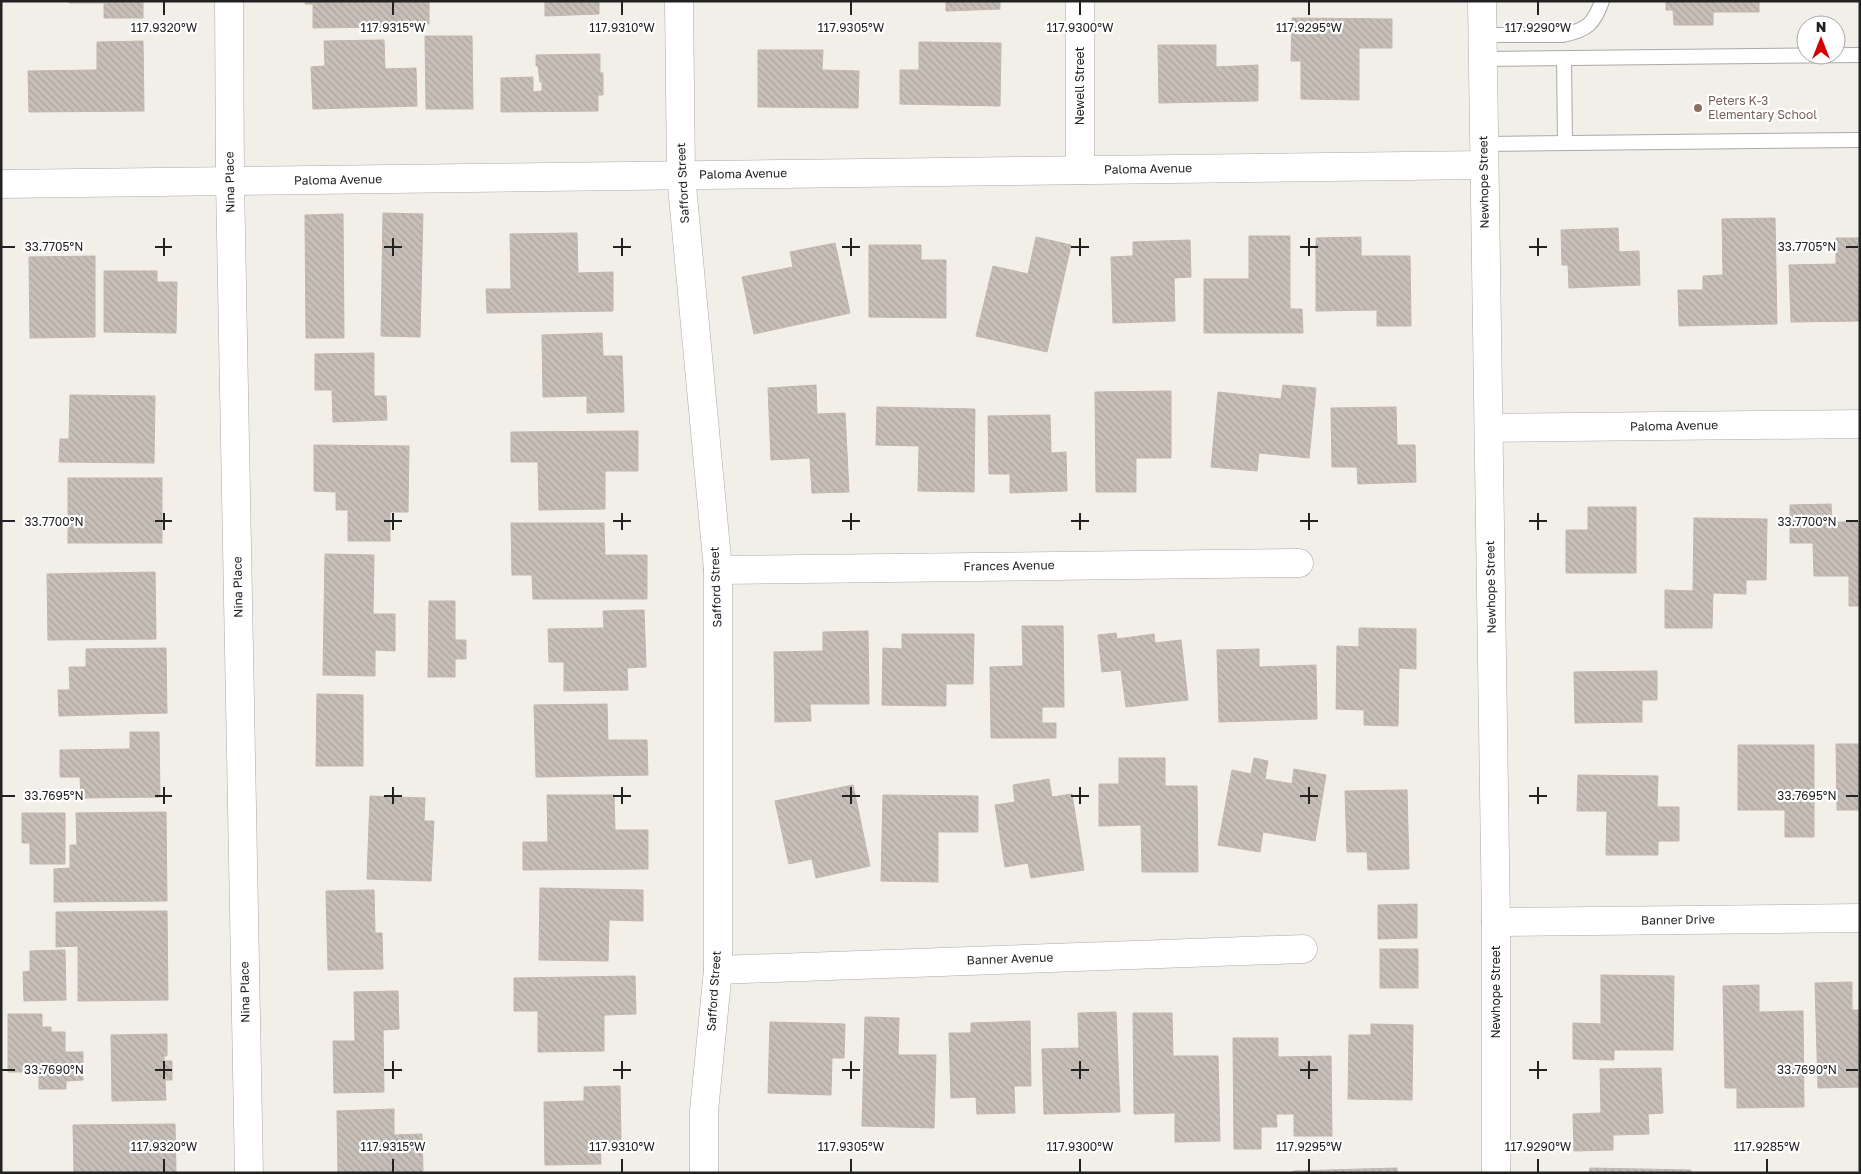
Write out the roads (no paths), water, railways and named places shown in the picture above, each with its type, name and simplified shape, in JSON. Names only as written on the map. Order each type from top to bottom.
[{"type":"street","name":"Nina Place","points":[[229,1],[230,181],[249,1173]]},
{"type":"street","name":"Safford Street","points":[[679,1],[680,175],[718,570],[718,970],[704,1111],[704,1173]]},
{"type":"street","name":"Newell Street","points":[[1080,1],[1080,170]]},
{"type":"street","name":"Newhope Street","points":[[1482,1],[1496,922],[1496,1173]]},
{"type":"street","name":"Paloma Avenue","points":[[1,184],[1080,170],[1484,155]]},
{"type":"street","name":"Paloma Avenue","points":[[1489,428],[1860,424]]},
{"type":"street","name":"Frances Avenue","points":[[718,570],[1300,563]]},
{"type":"street","name":"Banner Drive","points":[[1496,922],[1860,918]]},
{"type":"street","name":"Banner Avenue","points":[[718,970],[1303,949]]},
{"type":"lane","points":[[1482,47],[1576,33],[1589,26],[1597,16],[1602,1]]},
{"type":"lane","points":[[1482,47],[1564,59],[1860,55]]},
{"type":"lane","points":[[1564,59],[1565,143]]},
{"type":"lane","points":[[1484,155],[1565,143],[1860,140]]},
{"type":"place","name":"Peters K-3 Elementary School","points":[[1698,108]]}]
